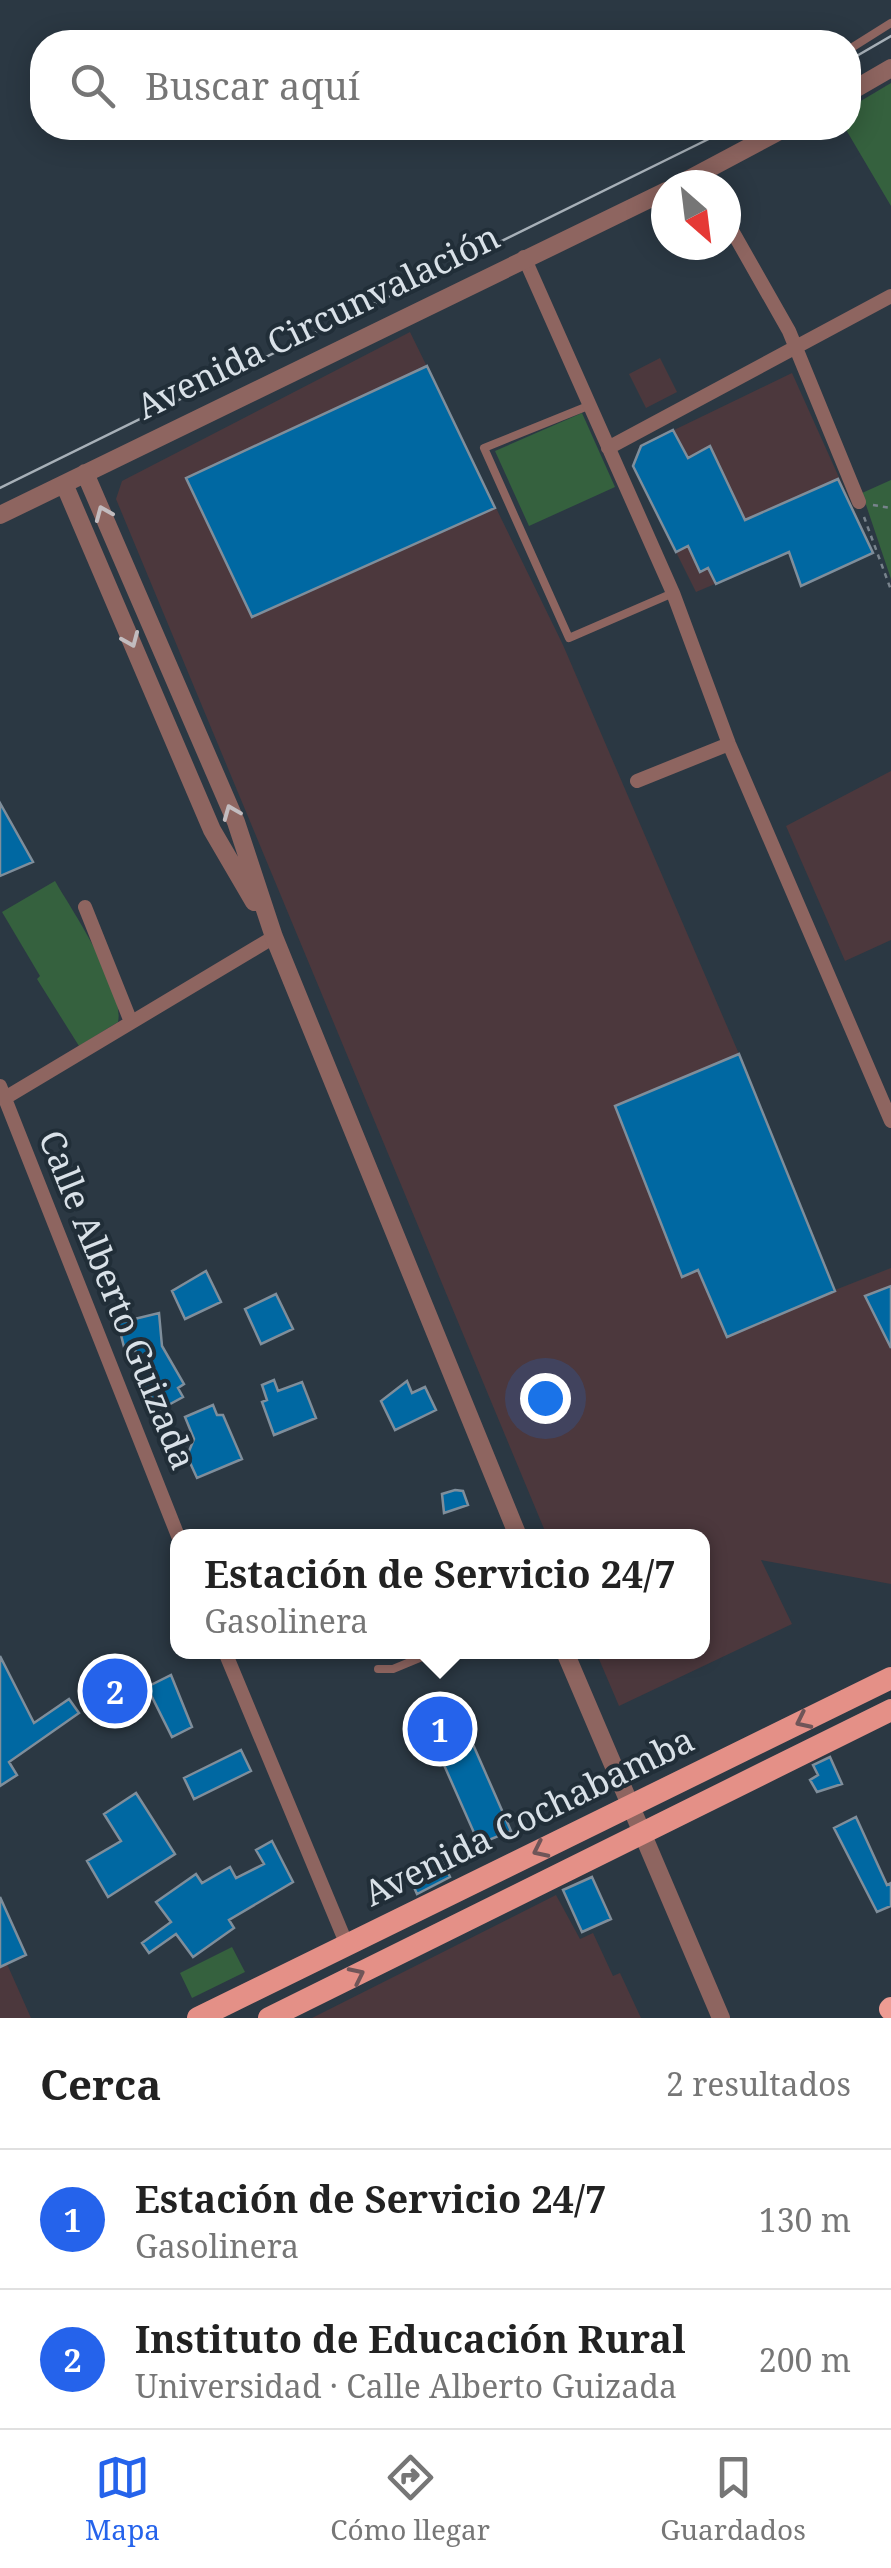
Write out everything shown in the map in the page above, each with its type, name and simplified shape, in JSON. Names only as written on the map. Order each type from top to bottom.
[{"type":"main road","name":"Avenida Cochabamba","points":[[199,2018],[891,1678]]},
{"type":"main road","name":"Avenida Cochabamba","points":[[269,2018],[891,1710]]},
{"type":"street","points":[[861,85],[891,68]]},
{"type":"street","points":[[719,170],[767,140]]},
{"type":"street","name":"Avenida Circunvalación","points":[[0,515],[651,198]]},
{"type":"street","points":[[741,247],[796,348],[858,502]]},
{"type":"street","points":[[524,257],[673,593],[729,744],[891,1121]]},
{"type":"street","points":[[608,448],[891,296]]},
{"type":"street","points":[[85,473],[236,822],[274,937],[515,1529]]},
{"type":"street","points":[[64,486],[212,830],[274,937]]},
{"type":"street","points":[[638,781],[729,744]]},
{"type":"street","points":[[85,907],[131,1022]]},
{"type":"street","points":[[3,1092],[274,937]]},
{"type":"street","name":"Calle Alberto Guizada","points":[[3,1092],[175,1529]]},
{"type":"street","points":[[228,1659],[346,1945]]},
{"type":"street","points":[[567,1659],[721,2018]]},
{"type":"street","points":[[876,2018],[891,2008]]},
{"type":"lane","points":[[861,42],[891,23]]},
{"type":"lane","points":[[588,406],[484,448],[517,526],[570,638],[673,593]]},
{"type":"lane","points":[[378,1669],[416,1659]]},
{"type":"path","points":[[858,502],[891,590]]},
{"type":"shaded area","points":[[410,332],[563,645],[739,1054],[835,1290],[891,1268],[891,1584],[761,1560],[792,1624],[619,1706],[599,1659],[710,1659],[710,1529],[544,1529],[116,499],[122,481]]},
{"type":"shaded area","points":[[660,358],[677,392],[646,408],[629,374]]},
{"type":"shaded area","points":[[792,373],[873,553],[801,586],[788,553],[696,592],[633,466],[635,458],[641,446]]},
{"type":"shaded area","points":[[891,771],[891,940],[845,961],[786,826]]},
{"type":"shaded area","points":[[556,1895],[580,1939],[593,1933],[613,1976],[620,1973],[641,2018],[312,2018]]},
{"type":"shaded area","points":[[0,1948],[7,1964],[31,2018],[0,2018]]},
{"type":"green space","points":[[891,83],[891,206],[852,140],[861,140],[861,101]]},
{"type":"green space","points":[[582,413],[615,487],[529,526],[495,451]]},
{"type":"green space","points":[[891,480],[891,579],[862,493]]},
{"type":"green space","points":[[55,881],[106,971],[118,1008],[118,1022],[79,1046],[37,979],[40,976],[2,912]]},
{"type":"green space","points":[[232,1947],[245,1972],[192,1998],[180,1973]]},
{"type":"building","points":[[427,366],[495,508],[252,617],[186,478]]},
{"type":"building","points":[[673,430],[688,458],[710,446],[745,520],[838,479],[873,553],[801,586],[789,552],[716,584],[708,568],[700,572],[688,546],[676,552],[633,466],[641,446]]},
{"type":"building","points":[[0,803],[33,862],[0,876]]},
{"type":"building","points":[[739,1054],[835,1291],[727,1337],[698,1270],[682,1277],[615,1106]]},
{"type":"building","points":[[206,1271],[221,1302],[185,1319],[172,1291]]},
{"type":"building","points":[[891,1286],[891,1348],[865,1296]]},
{"type":"building","points":[[276,1294],[293,1329],[261,1344],[245,1309]]},
{"type":"building","points":[[159,1313],[162,1346],[184,1384],[178,1388],[183,1397],[161,1409],[136,1379],[141,1376],[135,1349],[125,1351],[118,1323]]},
{"type":"building","points":[[274,1380],[278,1391],[302,1382],[316,1418],[274,1435],[262,1402],[267,1400],[262,1385]]},
{"type":"building","points":[[407,1381],[412,1393],[425,1387],[436,1410],[395,1430],[381,1401]]},
{"type":"building","points":[[213,1405],[217,1415],[223,1415],[242,1459],[197,1478],[187,1456],[194,1439],[185,1417]]},
{"type":"building","points":[[463,1491],[468,1505],[444,1513],[442,1494]]},
{"type":"building","points":[[0,1656],[34,1723],[69,1699],[79,1713],[9,1762],[17,1775],[0,1786]]},
{"type":"building","points":[[171,1675],[192,1727],[172,1737],[147,1687]]},
{"type":"building","points":[[457,1708],[511,1831],[479,1844],[425,1722]]},
{"type":"building","points":[[241,1750],[251,1771],[194,1799],[184,1778]]},
{"type":"building","points":[[830,1757],[842,1784],[817,1792],[810,1780],[818,1775],[813,1765]]},
{"type":"building","points":[[136,1793],[175,1854],[108,1897],[87,1861],[121,1841],[104,1814]]},
{"type":"building","points":[[856,1817],[887,1885],[891,1883],[891,1906],[877,1912],[834,1828]]},
{"type":"building","points":[[272,1841],[293,1882],[229,1920],[234,1928],[193,1957],[176,1934],[149,1953],[142,1943],[171,1922],[156,1902],[196,1874],[202,1883],[230,1867],[236,1878],[264,1864],[256,1850]]},
{"type":"building","points":[[440,1856],[450,1877],[417,1894],[409,1876]]},
{"type":"building","points":[[592,1877],[611,1919],[582,1932],[563,1890]]},
{"type":"building","points":[[0,1897],[26,1955],[0,1967]]},
{"type":"tram line","points":[[861,53],[891,36]]},
{"type":"tram line","points":[[0,488],[707,140]]},
{"type":"place","name":"Instituto de Educación Rural","points":[[115,1691]]},
{"type":"place","name":"Estación de Servicio 24/7","points":[[440,1729]]}]
